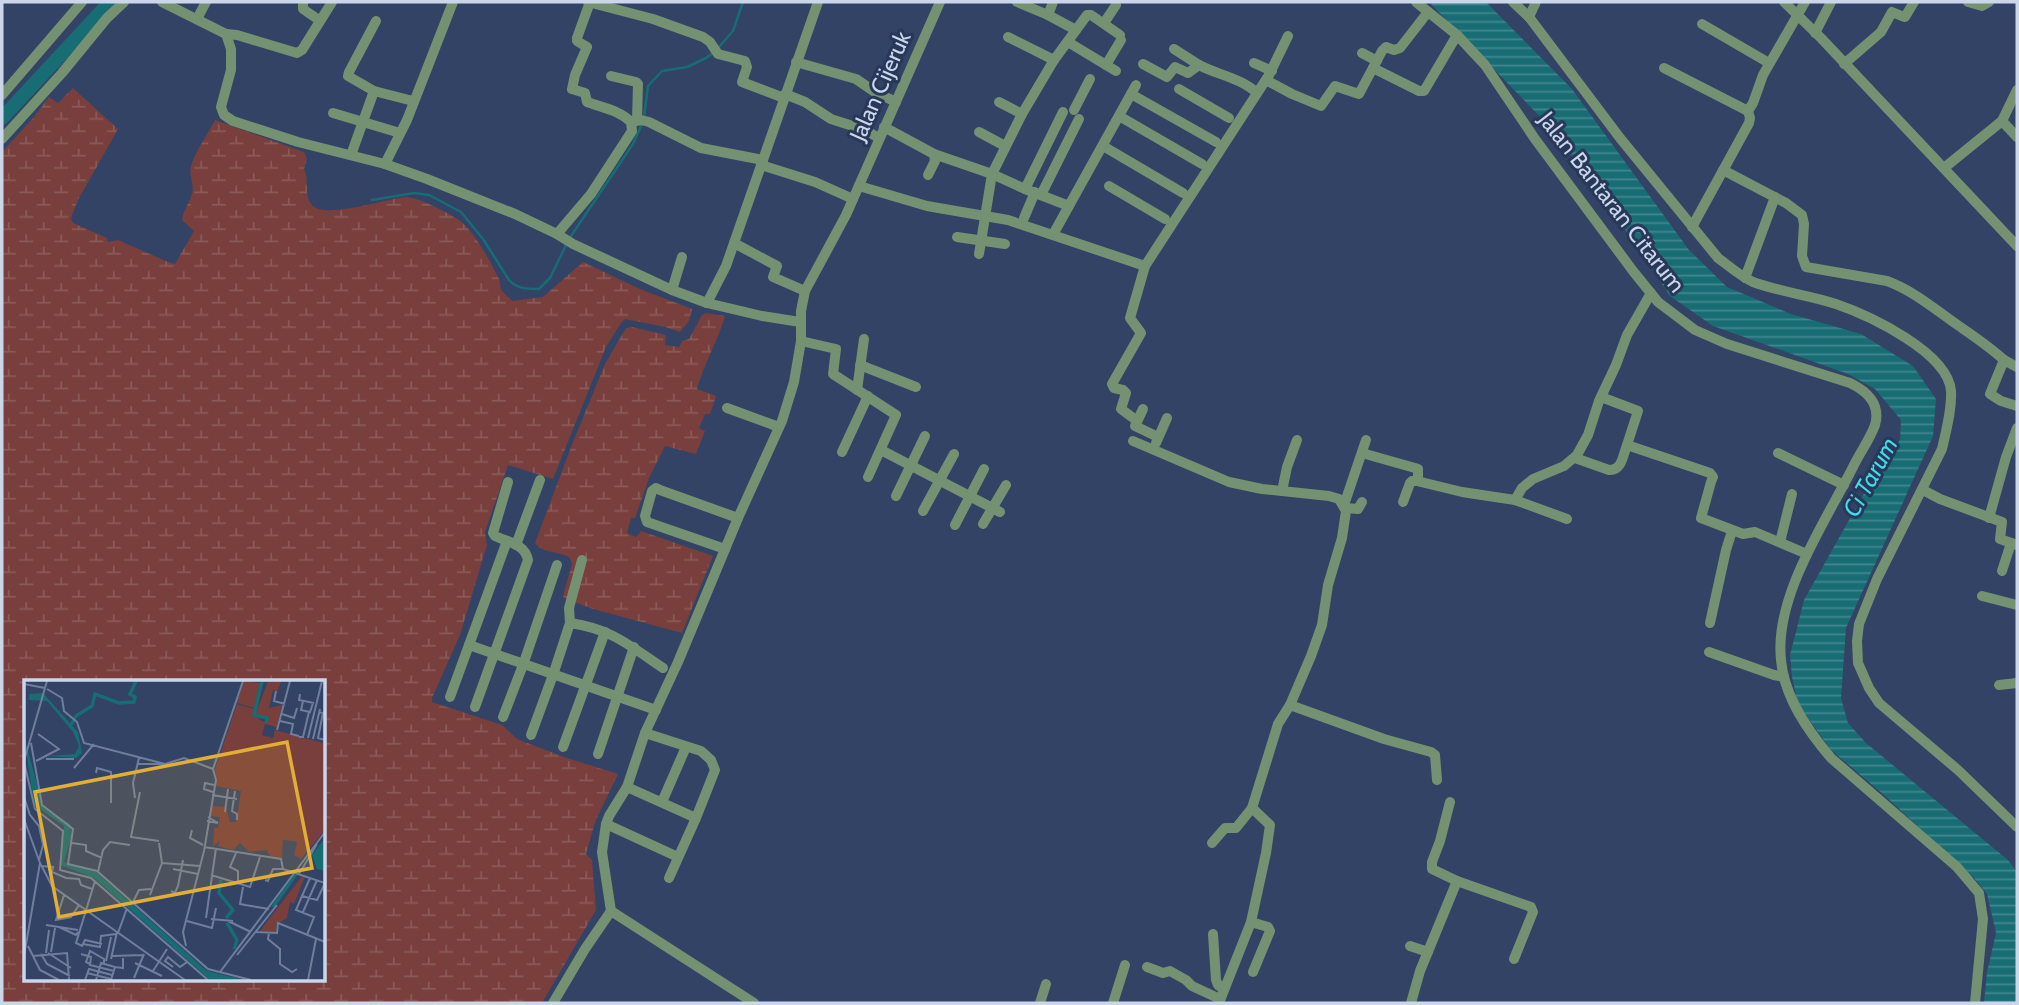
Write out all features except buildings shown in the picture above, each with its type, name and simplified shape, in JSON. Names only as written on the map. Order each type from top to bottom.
[{"type":"street","points":[[2,95],[82,2]]},
{"type":"street","points":[[2,139],[124,2]]},
{"type":"street","points":[[162,2],[226,34],[297,53],[302,50],[332,2]]},
{"type":"street","points":[[197,19],[206,2]]},
{"type":"street","points":[[303,2],[303,9],[320,20]]},
{"type":"street","points":[[385,164],[414,102],[444,19],[453,2]]},
{"type":"street","points":[[853,199],[816,182],[762,163],[701,148],[587,102],[585,93],[572,89],[587,47],[576,38],[589,2],[653,19],[703,37],[714,49],[745,61],[747,66],[742,82],[805,102],[831,119],[882,133],[1069,206]]},
{"type":"street","points":[[707,303],[721,264],[734,243],[818,2]]},
{"type":"street","name":"Jalan Cijeruk","points":[[805,291],[853,199],[940,2]]},
{"type":"street","points":[[1048,15],[1053,2]]},
{"type":"street","name":"Jalan Bantaran Citarum","points":[[1416,2],[1457,35],[1485,65],[1535,139],[1651,293],[1676,317],[1695,330],[1727,344],[1818,372],[1863,390],[1870,397],[1877,419],[1872,432],[1807,554],[1784,611],[1780,647],[1784,677],[1809,731],[1831,758],[1957,867],[1979,893],[1983,919],[1975,1003]]},
{"type":"street","points":[[1513,2],[1529,17],[1613,129],[1718,258],[1745,278],[1837,304],[1885,324],[1924,351],[1940,366],[1951,389],[1942,449],[1877,579],[1859,624],[1858,663],[1879,703],[1958,770],[2017,827]]},
{"type":"street","points":[[1529,17],[1536,2]]},
{"type":"street","points":[[1784,2],[2017,246]]},
{"type":"street","points":[[1748,111],[1769,63],[1805,2]]},
{"type":"street","points":[[1815,33],[1831,2]]},
{"type":"street","points":[[1844,64],[1881,32],[1892,12],[1904,18],[1914,2]]},
{"type":"street","points":[[1969,2],[1982,6],[1989,2]]},
{"type":"street","points":[[1022,3],[1076,30]]},
{"type":"street","points":[[1104,23],[1116,5]]},
{"type":"street","points":[[1254,63],[1292,94],[1322,106],[1335,86],[1356,95],[1361,93],[1385,47],[1394,50],[1400,48],[1428,12]]},
{"type":"street","points":[[979,254],[992,174],[1022,114],[1054,60],[1087,15],[1104,23],[1121,37],[1111,68],[1068,42]]},
{"type":"street","points":[[376,21],[348,76],[374,91],[414,102]]},
{"type":"street","points":[[1702,24],[1769,63]]},
{"type":"street","points":[[226,34],[231,49],[231,70],[220,104],[223,115],[233,121],[298,142],[385,164],[515,214],[671,290],[707,303],[800,322]]},
{"type":"street","points":[[1362,53],[1375,65],[1419,91],[1424,91],[1457,35]]},
{"type":"street","points":[[1136,420],[1121,410],[1126,395],[1124,390],[1114,388],[1112,384],[1141,333],[1130,318],[1145,266],[1269,75],[1289,36]]},
{"type":"street","points":[[1008,37],[1054,60]]},
{"type":"street","points":[[1143,64],[1166,76],[1175,67],[1179,52],[1217,74],[1244,83],[1257,93]]},
{"type":"street","points":[[796,62],[856,79],[896,102]]},
{"type":"street","points":[[1175,67],[1188,74],[1199,65]]},
{"type":"street","points":[[1664,68],[1748,111],[1750,118],[1692,227]]},
{"type":"street","points":[[558,235],[591,194],[639,121],[638,84],[611,76]]},
{"type":"street","points":[[1024,218],[1033,192],[1090,79]]},
{"type":"street","points":[[1055,231],[1134,89],[1216,142]]},
{"type":"street","points":[[1178,89],[1230,118]]},
{"type":"street","points":[[1944,168],[2002,121],[2017,90]]},
{"type":"street","points":[[351,155],[374,91]]},
{"type":"street","points":[[999,102],[1022,114]]},
{"type":"street","points":[[333,113],[400,133]]},
{"type":"street","points":[[1033,192],[1072,114]]},
{"type":"street","points":[[1119,116],[1202,164]]},
{"type":"street","points":[[2002,121],[2017,137]]},
{"type":"street","points":[[979,132],[1006,146]]},
{"type":"street","points":[[1103,146],[1183,193]]},
{"type":"street","points":[[928,175],[935,161],[934,154]]},
{"type":"street","points":[[1723,170],[1775,197],[1802,215],[1802,256],[1806,267],[1897,284],[1986,343],[2004,360],[2017,367]]},
{"type":"street","points":[[859,186],[927,206],[1019,223],[1145,266]]},
{"type":"street","points":[[1109,186],[1165,219]]},
{"type":"street","points":[[1745,278],[1775,197]]},
{"type":"street","points":[[957,237],[1004,244]]},
{"type":"street","points":[[553,1003],[584,948],[611,911],[602,852],[606,824],[629,788],[656,710],[791,394],[801,341],[800,322],[805,291],[773,277],[777,266],[734,243]]},
{"type":"street","points":[[671,290],[682,257]]},
{"type":"street","points":[[1515,500],[1522,488],[1533,479],[1564,466],[1575,458],[1588,435],[1627,335],[1651,293]]},
{"type":"street","points":[[838,336],[832,373],[896,415],[868,477]]},
{"type":"street","points":[[857,390],[864,339]]},
{"type":"street","points":[[801,341],[836,349]]},
{"type":"street","points":[[2004,360],[1990,394],[2017,406]]},
{"type":"street","points":[[860,365],[916,387]]},
{"type":"street","points":[[842,452],[868,396]]},
{"type":"street","points":[[1575,458],[1609,470],[1619,467],[1638,411],[1601,397]]},
{"type":"street","points":[[727,408],[779,427]]},
{"type":"street","points":[[1143,409],[1134,425],[1158,437]]},
{"type":"street","points":[[1153,449],[1167,418]]},
{"type":"street","points":[[1989,517],[2017,428]]},
{"type":"street","points":[[896,496],[925,436]]},
{"type":"street","points":[[1282,491],[1297,440]]},
{"type":"street","points":[[1212,843],[1225,828],[1236,828],[1252,808],[1278,724],[1290,705],[1311,656],[1322,625],[1328,584],[1342,538],[1345,507],[1366,440]]},
{"type":"street","points":[[1133,441],[1229,482],[1329,496],[1339,499],[1345,507],[1357,509],[1362,502]]},
{"type":"street","points":[[1627,445],[1710,472],[1712,482],[1700,517],[1732,531],[1743,534],[1755,532],[1807,554]]},
{"type":"street","points":[[881,450],[996,510]]},
{"type":"street","points":[[1362,453],[1418,469],[1418,481]]},
{"type":"street","points":[[1778,453],[1844,485]]},
{"type":"street","points":[[923,511],[954,454]]},
{"type":"street","points":[[955,525],[984,469]]},
{"type":"street","points":[[450,697],[469,645],[541,480]]},
{"type":"street","points":[[1403,502],[1410,483],[1418,481],[1462,492],[1515,500],[1567,519]]},
{"type":"street","points":[[475,707],[528,559],[525,551],[495,536],[492,531],[508,482]]},
{"type":"street","points":[[983,524],[996,510],[1006,485]]},
{"type":"street","points":[[725,549],[647,522],[645,516],[652,491],[656,488],[738,518]]},
{"type":"street","points":[[1923,490],[2003,523],[1999,538],[2014,544],[2002,571]]},
{"type":"street","points":[[1780,542],[1792,495]]},
{"type":"street","points":[[1710,623],[1732,531]]},
{"type":"street","points":[[531,735],[570,623],[569,608],[582,560]]},
{"type":"street","points":[[503,717],[557,565]]},
{"type":"street","points":[[1982,596],[2017,605]]},
{"type":"street","points":[[570,623],[606,632],[634,647],[663,668]]},
{"type":"street","points":[[563,747],[606,632]]},
{"type":"street","points":[[469,645],[656,710]]},
{"type":"street","points":[[598,754],[634,647]]},
{"type":"street","points":[[1709,652],[1784,677]]},
{"type":"street","points":[[1999,685],[2017,683]]},
{"type":"street","points":[[1290,705],[1384,739],[1431,752],[1435,755],[1437,780]]},
{"type":"street","points":[[648,734],[705,753],[715,768],[696,818],[668,878]]},
{"type":"street","points":[[662,802],[686,747]]},
{"type":"street","points":[[629,788],[696,818]]},
{"type":"street","points":[[1450,802],[1432,869],[1457,881],[1531,907],[1533,912],[1514,959]]},
{"type":"street","points":[[1221,997],[1251,922],[1266,853],[1270,825],[1252,808]]},
{"type":"street","points":[[606,824],[678,857]]},
{"type":"street","points":[[1411,1003],[1457,881]]},
{"type":"street","points":[[611,911],[751,1002]]},
{"type":"street","points":[[1251,922],[1268,927],[1270,931],[1253,972]]},
{"type":"street","points":[[1213,934],[1216,980],[1221,997]]},
{"type":"street","points":[[1410,946],[1428,952]]},
{"type":"street","points":[[1113,1003],[1125,965]]},
{"type":"street","points":[[1147,967],[1163,973],[1170,971],[1192,986],[1221,997]]},
{"type":"street","points":[[1040,1003],[1046,984]]},
{"type":"green space","points":[[73,88],[118,129],[78,200],[71,218],[73,223],[107,238],[108,242],[118,240],[168,262],[175,264],[194,231],[182,220],[193,190],[190,170],[215,120],[304,152],[307,159],[304,169],[309,201],[319,209],[342,209],[406,197],[424,202],[456,218],[469,229],[481,246],[499,279],[501,289],[512,301],[543,297],[583,262],[640,289],[692,309],[689,321],[680,332],[625,319],[621,323],[606,347],[553,479],[508,465],[485,532],[487,545],[460,635],[432,698],[432,702],[502,725],[517,739],[618,774],[595,822],[586,854],[592,860],[596,910],[542,1003],[2,1003],[2,152],[49,97],[58,103]]},
{"type":"green space","points":[[706,313],[725,316],[697,389],[716,396],[710,414],[705,414],[699,428],[705,431],[696,454],[665,446],[649,478],[635,518],[631,518],[627,533],[636,537],[641,531],[713,556],[682,633],[566,599],[563,596],[572,564],[570,558],[542,549],[535,543],[605,364],[626,328],[666,335],[665,345],[679,347],[682,341],[689,339],[702,315]]},
{"type":"shaded area","points":[[1429,2],[1486,2],[1572,89],[1689,250],[1727,287],[1791,314],[1861,334],[1913,366],[1936,399],[1933,436],[1846,628],[1841,698],[1848,723],[1866,743],[2008,860],[2017,872],[2017,1003],[1984,1003],[1987,972],[1996,933],[1987,894],[1974,878],[1830,749],[1798,704],[1792,677],[1790,655],[1804,600],[1880,465],[1900,440],[1901,420],[1875,389],[1848,374],[1713,326],[1670,296],[1549,126]]},
{"type":"waterway","points":[[2,118],[110,2]]},
{"type":"waterway","points":[[719,47],[733,31],[743,2]]},
{"type":"waterway","points":[[644,117],[648,86],[662,71],[687,67],[714,52]]},
{"type":"waterway","points":[[569,239],[633,144],[642,124]]},
{"type":"waterway","points":[[372,200],[414,193],[429,195],[461,212],[483,239],[509,280],[522,288],[539,289],[550,278],[566,245]]},
{"type":"water label","name":"Ci Tarum","points":[[1870,477]]}]
